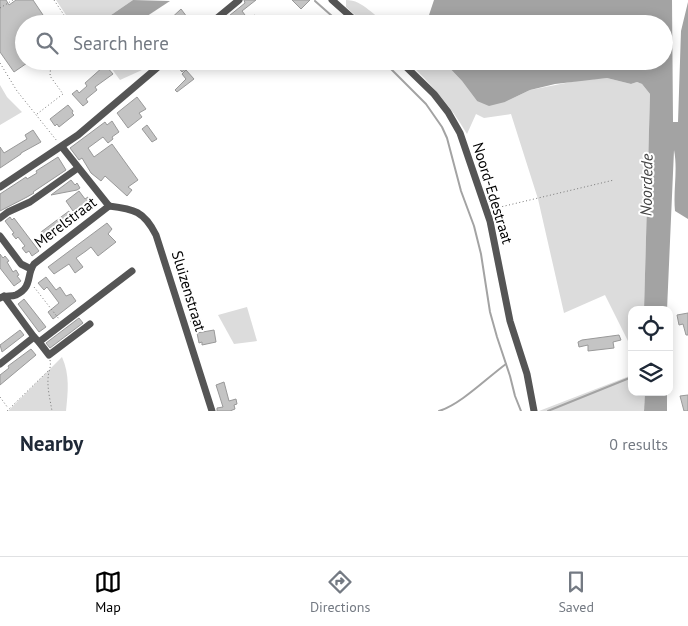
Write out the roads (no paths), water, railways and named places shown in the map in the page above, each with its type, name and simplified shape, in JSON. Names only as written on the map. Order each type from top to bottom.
[{"type":"street","points":[[220,15],[238,0]]},
{"type":"street","points":[[332,0],[349,15]]},
{"type":"street","points":[[0,187],[78,135],[154,70]]},
{"type":"street","name":"Noord-Edestraat","points":[[409,70],[434,94],[460,133],[494,240],[510,321],[527,374],[534,411]]},
{"type":"street","points":[[62,147],[109,206]]},
{"type":"street","points":[[0,218],[8,212],[30,202],[78,168]]},
{"type":"street","name":"Merelstraat","points":[[2,297],[17,294],[26,287],[29,283],[31,269],[38,261],[109,206]]},
{"type":"street","name":"Sluizenstraat","points":[[109,206],[132,209],[152,226],[212,411]]},
{"type":"street","points":[[0,236],[22,264],[31,269]]},
{"type":"street","points":[[0,364],[62,324],[132,271]]},
{"type":"street","points":[[2,297],[49,355],[90,324]]},
{"type":"waterway","points":[[315,1],[331,15]]},
{"type":"waterway","points":[[392,70],[426,104],[442,127],[447,138],[481,254],[490,312],[521,411]]},
{"type":"waterway","points":[[439,411],[465,397],[506,364]]},
{"type":"waterway","points":[[548,411],[628,379]]},
{"type":"water label","name":"Noordede","points":[[646,185]]}]
